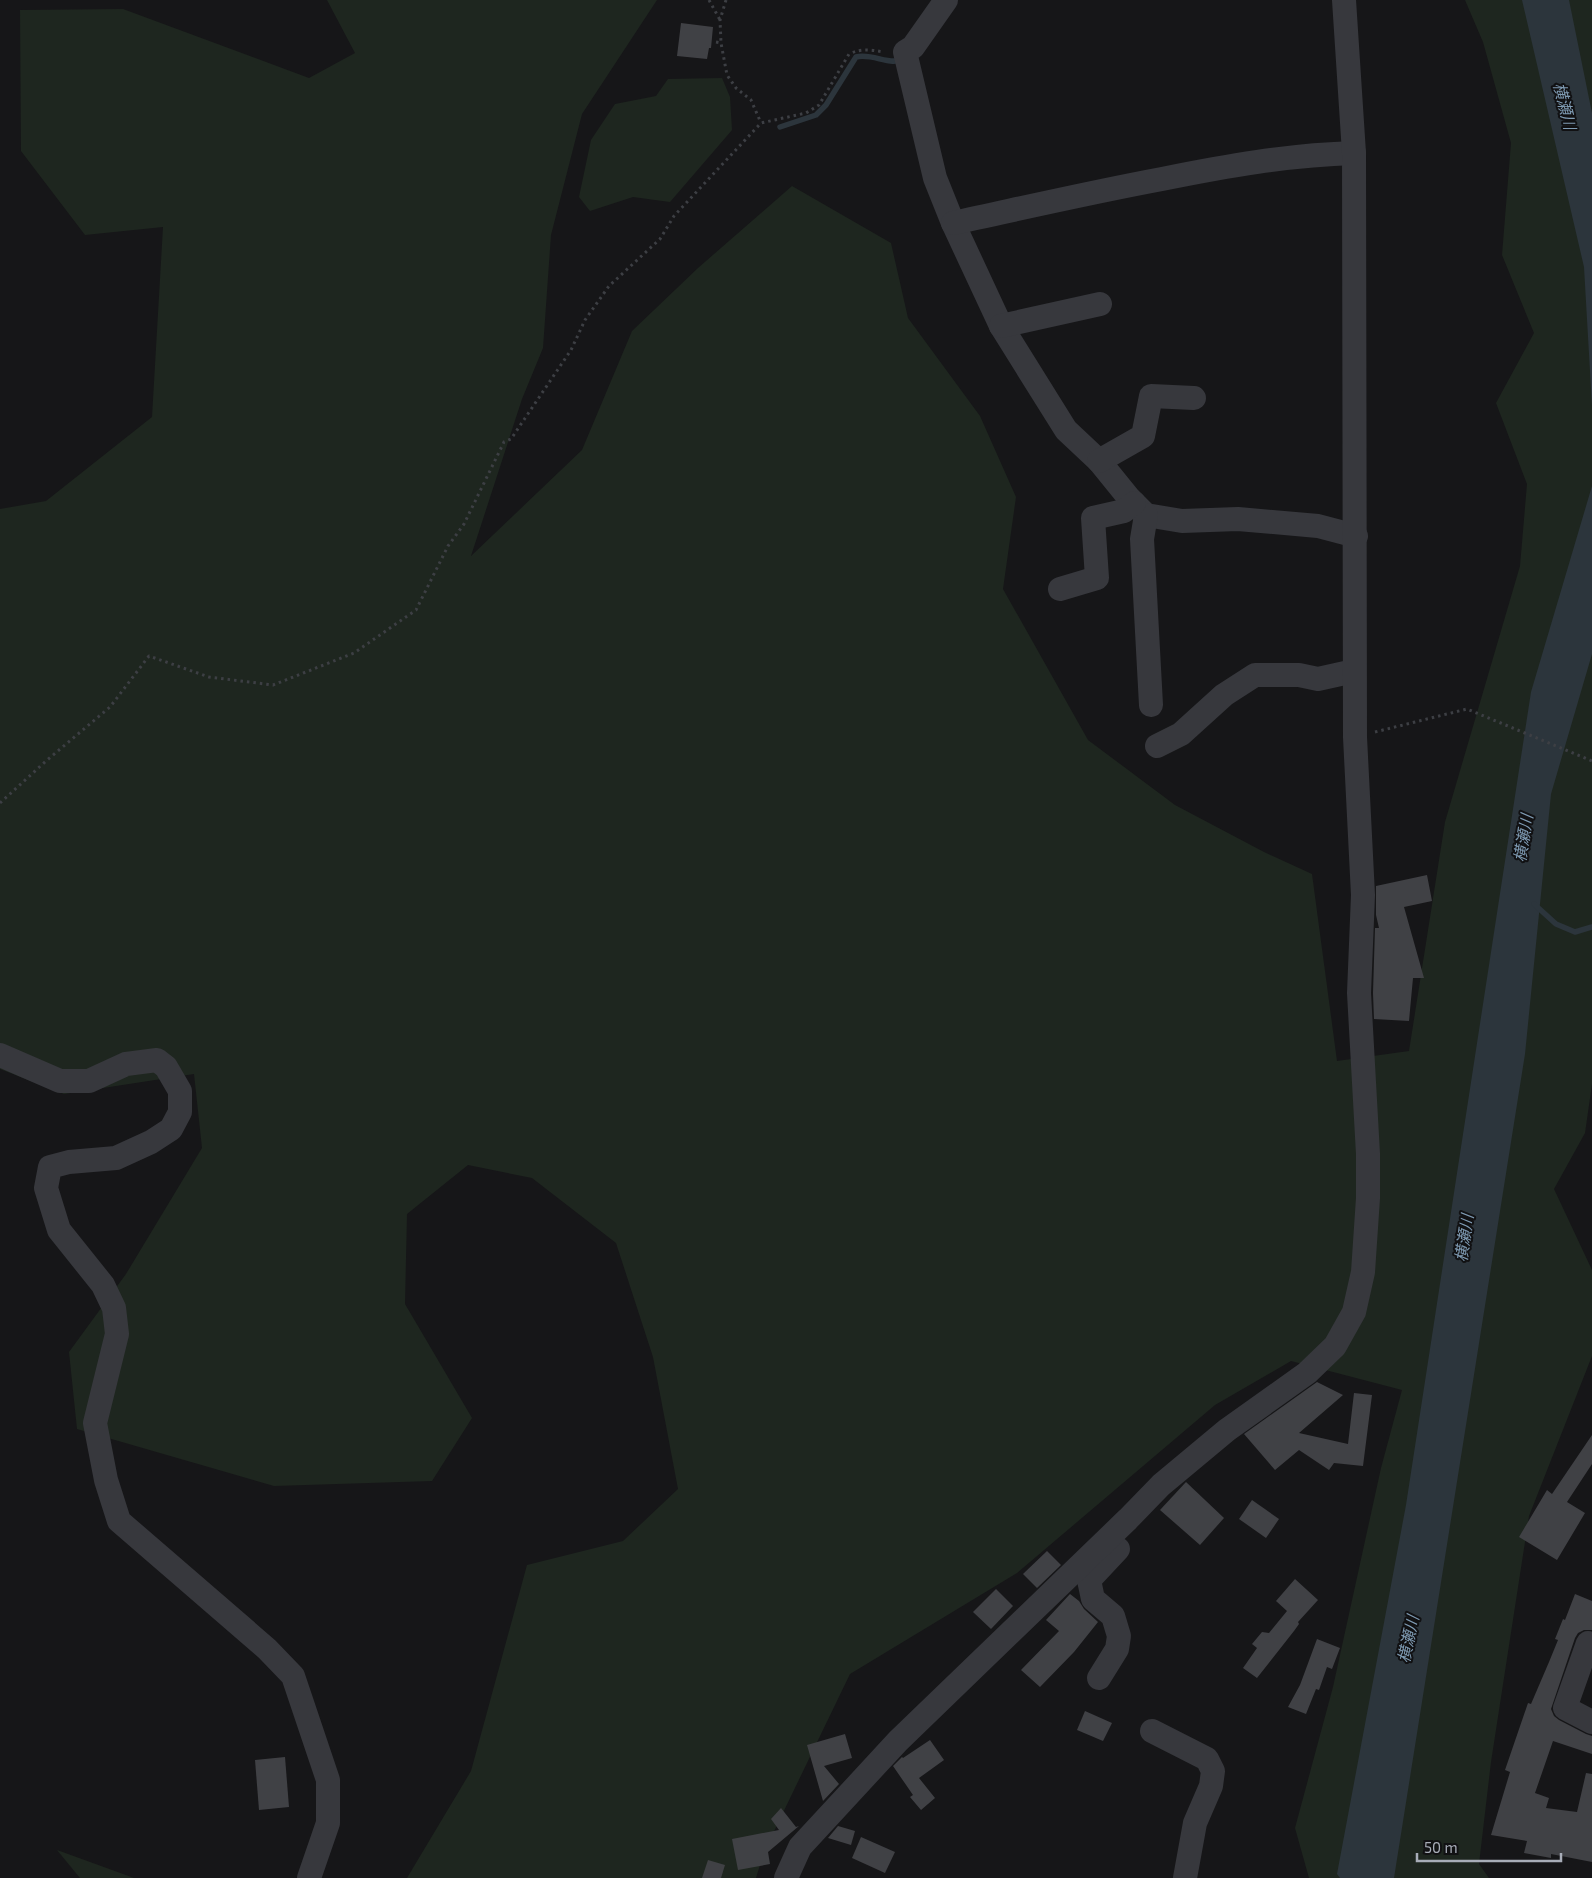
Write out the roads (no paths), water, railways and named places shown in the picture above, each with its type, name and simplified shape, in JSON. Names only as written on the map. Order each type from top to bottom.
[{"type":"street","points":[[946,0],[913,47],[905,52],[935,178],[953,223],[1001,326],[1066,430],[1099,461],[1140,509],[1152,705]]},
{"type":"street","points":[[786,1878],[800,1847],[898,1741],[1128,1519],[1160,1485],[1227,1430],[1307,1373],[1334,1346],[1354,1312],[1363,1272],[1368,1198],[1368,1145],[1359,993],[1363,895],[1355,737],[1354,671],[1356,536],[1354,153],[1344,0]]},
{"type":"street","points":[[953,223],[1104,190],[1239,164],[1320,154],[1354,153]]},
{"type":"street","points":[[1001,326],[1100,304]]},
{"type":"street","points":[[1099,461],[1143,436],[1151,396],[1194,398]]},
{"type":"street","points":[[1060,588],[1097,578],[1093,518],[1124,511],[1140,509],[1182,522],[1238,518],[1318,526],[1356,536]]},
{"type":"street","points":[[1157,746],[1180,734],[1224,695],[1255,675],[1299,675],[1318,679],[1354,671]]},
{"type":"street","points":[[0,1055],[60,1080],[89,1080],[126,1064],[157,1060],[166,1067],[180,1090],[180,1112],[171,1130],[151,1142],[116,1158],[69,1162],[50,1167],[46,1188],[58,1230],[102,1285],[114,1308],[117,1334],[95,1423],[106,1480],[119,1521],[267,1649],[293,1676],[328,1780],[328,1823],[309,1878]]},
{"type":"street","points":[[1099,1678],[1117,1649],[1119,1636],[1113,1616],[1093,1599],[1089,1580],[1132,1535],[1128,1519]]},
{"type":"street","points":[[1592,1644],[1588,1642],[1565,1708],[1592,1722]]},
{"type":"street","points":[[1152,1731],[1207,1758],[1213,1771],[1211,1786],[1195,1822],[1184,1878]]},
{"type":"water","name":"横瀬川","points":[[1522,0],[1569,0],[1592,113],[1592,406],[1584,267]]},
{"type":"water","name":"横瀬川","points":[[1592,486],[1592,654],[1551,794],[1525,1054],[1394,1878],[1340,1878],[1337,1874],[1406,1505],[1531,692]]},
{"type":"waterway","points":[[780,127],[816,115],[826,105],[856,57],[868,56],[891,61],[901,60]]},
{"type":"waterway","points":[[1534,904],[1556,924],[1575,932],[1592,927]]}]
